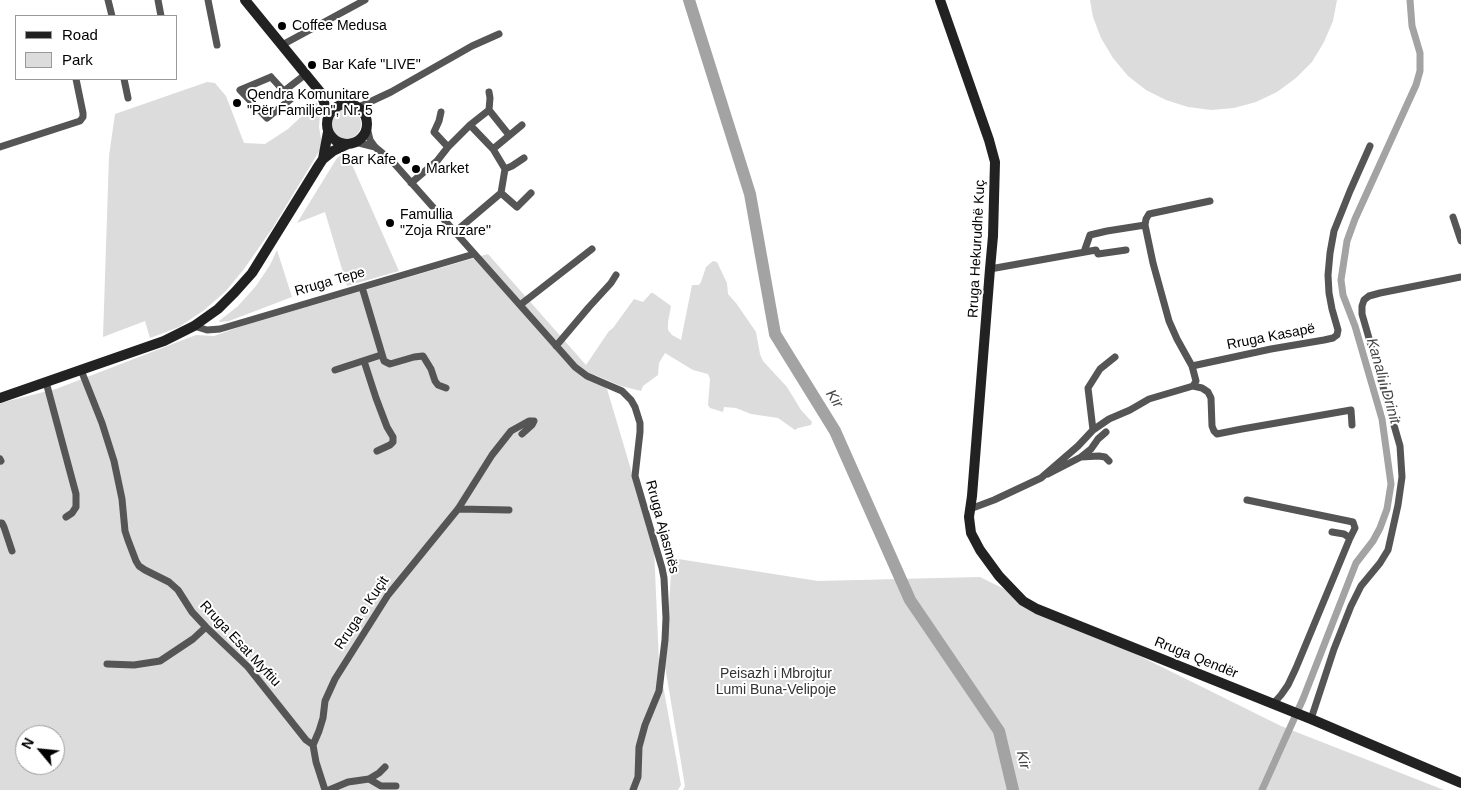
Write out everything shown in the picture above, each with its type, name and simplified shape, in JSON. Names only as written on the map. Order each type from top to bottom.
[{"type":"street","points":[[108,0],[112,15]]},
{"type":"street","points":[[158,0],[161,15]]},
{"type":"street","points":[[208,0],[217,45]]},
{"type":"street","points":[[245,0],[322,93],[342,104]]},
{"type":"street","points":[[282,45],[365,0]]},
{"type":"street","name":"Rruga Hekurudhë Kuç","points":[[940,0],[994,155],[995,176],[990,269],[970,509]]},
{"type":"street","points":[[359,107],[390,92],[472,46],[499,34]]},
{"type":"street","points":[[284,91],[306,74]]},
{"type":"street","points":[[271,78],[284,91],[290,99],[267,118],[240,90],[271,78]]},
{"type":"street","points":[[0,147],[80,121],[84,113],[76,80]]},
{"type":"street","points":[[124,80],[128,98]]},
{"type":"street","points":[[489,92],[489,110],[510,135]]},
{"type":"street","points":[[322,93],[328,115],[326,124],[328,132],[333,139],[340,143],[375,147]]},
{"type":"street","points":[[328,115],[334,108],[342,104],[351,104],[359,107],[367,120],[370,140],[375,147],[392,161],[556,346],[616,275]]},
{"type":"street","points":[[411,184],[470,125],[489,110]]},
{"type":"street","points":[[440,112],[439,122],[434,132],[448,147]]},
{"type":"street","points":[[455,232],[501,192],[505,168],[493,148],[470,125]]},
{"type":"street","points":[[493,148],[522,125]]},
{"type":"street","points":[[0,398],[164,341],[194,326],[218,309],[252,273],[323,160],[333,151],[351,143],[364,133],[367,127]]},
{"type":"street","points":[[323,160],[328,132]]},
{"type":"street","name":"Rruga Kasapë","points":[[1192,366],[1324,340],[1337,335],[1338,330],[1329,293],[1328,275],[1334,231],[1370,146]]},
{"type":"street","points":[[505,168],[524,158]]},
{"type":"street","points":[[501,192],[517,207],[531,193]]},
{"type":"street","points":[[1193,386],[1196,381],[1192,366],[1177,339],[1170,321],[1145,225],[1149,214],[1210,201]]},
{"type":"street","points":[[1453,217],[1461,241]]},
{"type":"street","points":[[1084,252],[1090,235],[1145,225]]},
{"type":"street","points":[[520,305],[592,249]]},
{"type":"street","points":[[990,269],[1096,250],[1098,254],[1126,250]]},
{"type":"street","name":"Rruga Tepe","points":[[194,326],[207,330],[220,329],[474,254]]},
{"type":"street","points":[[1308,719],[1351,606],[1361,586],[1388,550],[1402,477],[1400,446],[1362,314],[1364,300],[1369,296],[1380,293],[1461,277]]},
{"type":"street","points":[[362,287],[384,361],[390,364],[422,356],[431,369],[435,381],[438,385],[446,388]]},
{"type":"street","name":"Rruga Ajasmës","points":[[556,346],[581,372],[627,396],[635,407],[640,423],[635,476],[662,568],[666,618],[665,645],[659,691],[645,724],[638,754],[638,777],[633,790]]},
{"type":"street","points":[[335,370],[381,355]]},
{"type":"street","points":[[1093,430],[1088,388],[1100,369],[1114,357]]},
{"type":"street","points":[[364,361],[387,427],[393,437],[393,442],[390,445],[378,451]]},
{"type":"street","name":"Rruga Esat Myftiu","points":[[81,370],[102,423],[114,461],[126,531],[139,566],[169,582],[178,590],[192,612],[248,668],[306,740],[313,745]]},
{"type":"street","points":[[46,382],[76,494],[76,507],[66,517]]},
{"type":"street","points":[[1041,478],[1078,446],[1093,430],[1109,419],[1149,399],[1193,386],[1208,392],[1211,398],[1212,426],[1217,434],[1350,410],[1352,425]]},
{"type":"street","name":"Rruga e Kuçit","points":[[313,745],[323,718],[324,701],[343,664],[398,581],[458,509],[492,455],[511,431],[529,421],[534,421],[532,426],[522,434]]},
{"type":"street","points":[[1081,457],[1106,432]]},
{"type":"street","points":[[970,509],[1019,490],[1081,457],[1099,456],[1105,457],[1109,461]]},
{"type":"street","points":[[1247,500],[1353,522],[1355,528],[1296,668],[1281,696],[1273,704]]},
{"type":"street","points":[[458,509],[509,510]]},
{"type":"street","name":"Rruga Qendër","points":[[970,509],[968,522],[980,550],[999,576],[1030,606],[1410,760],[1461,783]]},
{"type":"street","points":[[0,523],[4,527],[12,551]]},
{"type":"street","points":[[1332,532],[1344,534],[1350,538]]},
{"type":"street","points":[[107,664],[134,665],[160,662],[193,639],[206,627]]},
{"type":"street","points":[[313,745],[325,790]]},
{"type":"street","points":[[329,790],[348,782],[370,779],[382,771],[384,767]]},
{"type":"street","points":[[370,779],[380,786],[396,786]]},
{"type":"green space","points":[[1090,0],[1337,0],[1333,21],[1324,42],[1312,62],[1296,78],[1277,92],[1256,102],[1234,108],[1211,110],[1188,107],[1166,100],[1146,90],[1128,76],[1113,58],[1101,38],[1093,17]]},
{"type":"green space","points":[[207,82],[215,83],[226,96],[244,143],[265,144],[288,129],[317,102],[320,114],[319,127],[322,144],[320,150],[272,229],[244,269],[226,291],[203,311],[179,327],[150,338],[145,321],[103,337],[109,156],[115,114]]},
{"type":"green space","points":[[346,109],[357,113],[361,124],[357,135],[346,139],[335,135],[331,124],[335,113]]},
{"type":"green space","points":[[346,151],[399,271],[347,286],[325,212],[297,223],[337,158]]},
{"type":"green space","points":[[277,250],[292,297],[229,321],[220,322],[256,286],[270,265]]},
{"type":"green space","points":[[488,254],[586,365],[634,299],[643,302],[651,293],[671,306],[668,330],[672,335],[681,340],[692,285],[699,285],[706,267],[713,261],[717,262],[727,283],[728,294],[756,332],[763,361],[787,387],[801,410],[812,422],[811,425],[795,430],[778,418],[751,414],[736,408],[724,407],[723,412],[710,408],[708,405],[710,379],[708,374],[693,370],[665,353],[659,363],[658,375],[643,386],[641,391],[621,386],[595,375],[607,389],[654,547],[659,663],[681,785],[678,790],[0,790],[0,403],[56,389],[196,335],[214,336],[242,326]]},
{"type":"green space","name":"Peisazh i Mbrojtur Lumi Buna-Velipoje","points":[[672,558],[818,581],[980,577],[1281,726],[1444,790],[683,790],[685,786],[665,666]]},
{"type":"waterway","name":"Kir","points":[[689,0],[750,194],[775,334],[835,431],[910,600],[999,731],[1013,790]]},
{"type":"waterway","name":"Kanali i Drinit","points":[[1262,790],[1303,699],[1356,563],[1373,541],[1387,509],[1391,484],[1382,419],[1355,326],[1343,295],[1341,280],[1347,241],[1355,219],[1416,85],[1420,71],[1420,53],[1412,26],[1410,0]]},
{"type":"place","name":"Coffee Medusa","points":[[282,26]]},
{"type":"place","name":"Bar Kafe \"LIVE\"","points":[[312,65]]},
{"type":"place","name":"Qendra Komunitare \"Për Familjen\", Nr. 5","points":[[237,103]]},
{"type":"place","name":"Bar Kafe","points":[[406,160]]},
{"type":"place","name":"Market","points":[[416,169]]},
{"type":"place","name":"Famullia \"Zoja Rruzare\"","points":[[390,223]]}]
